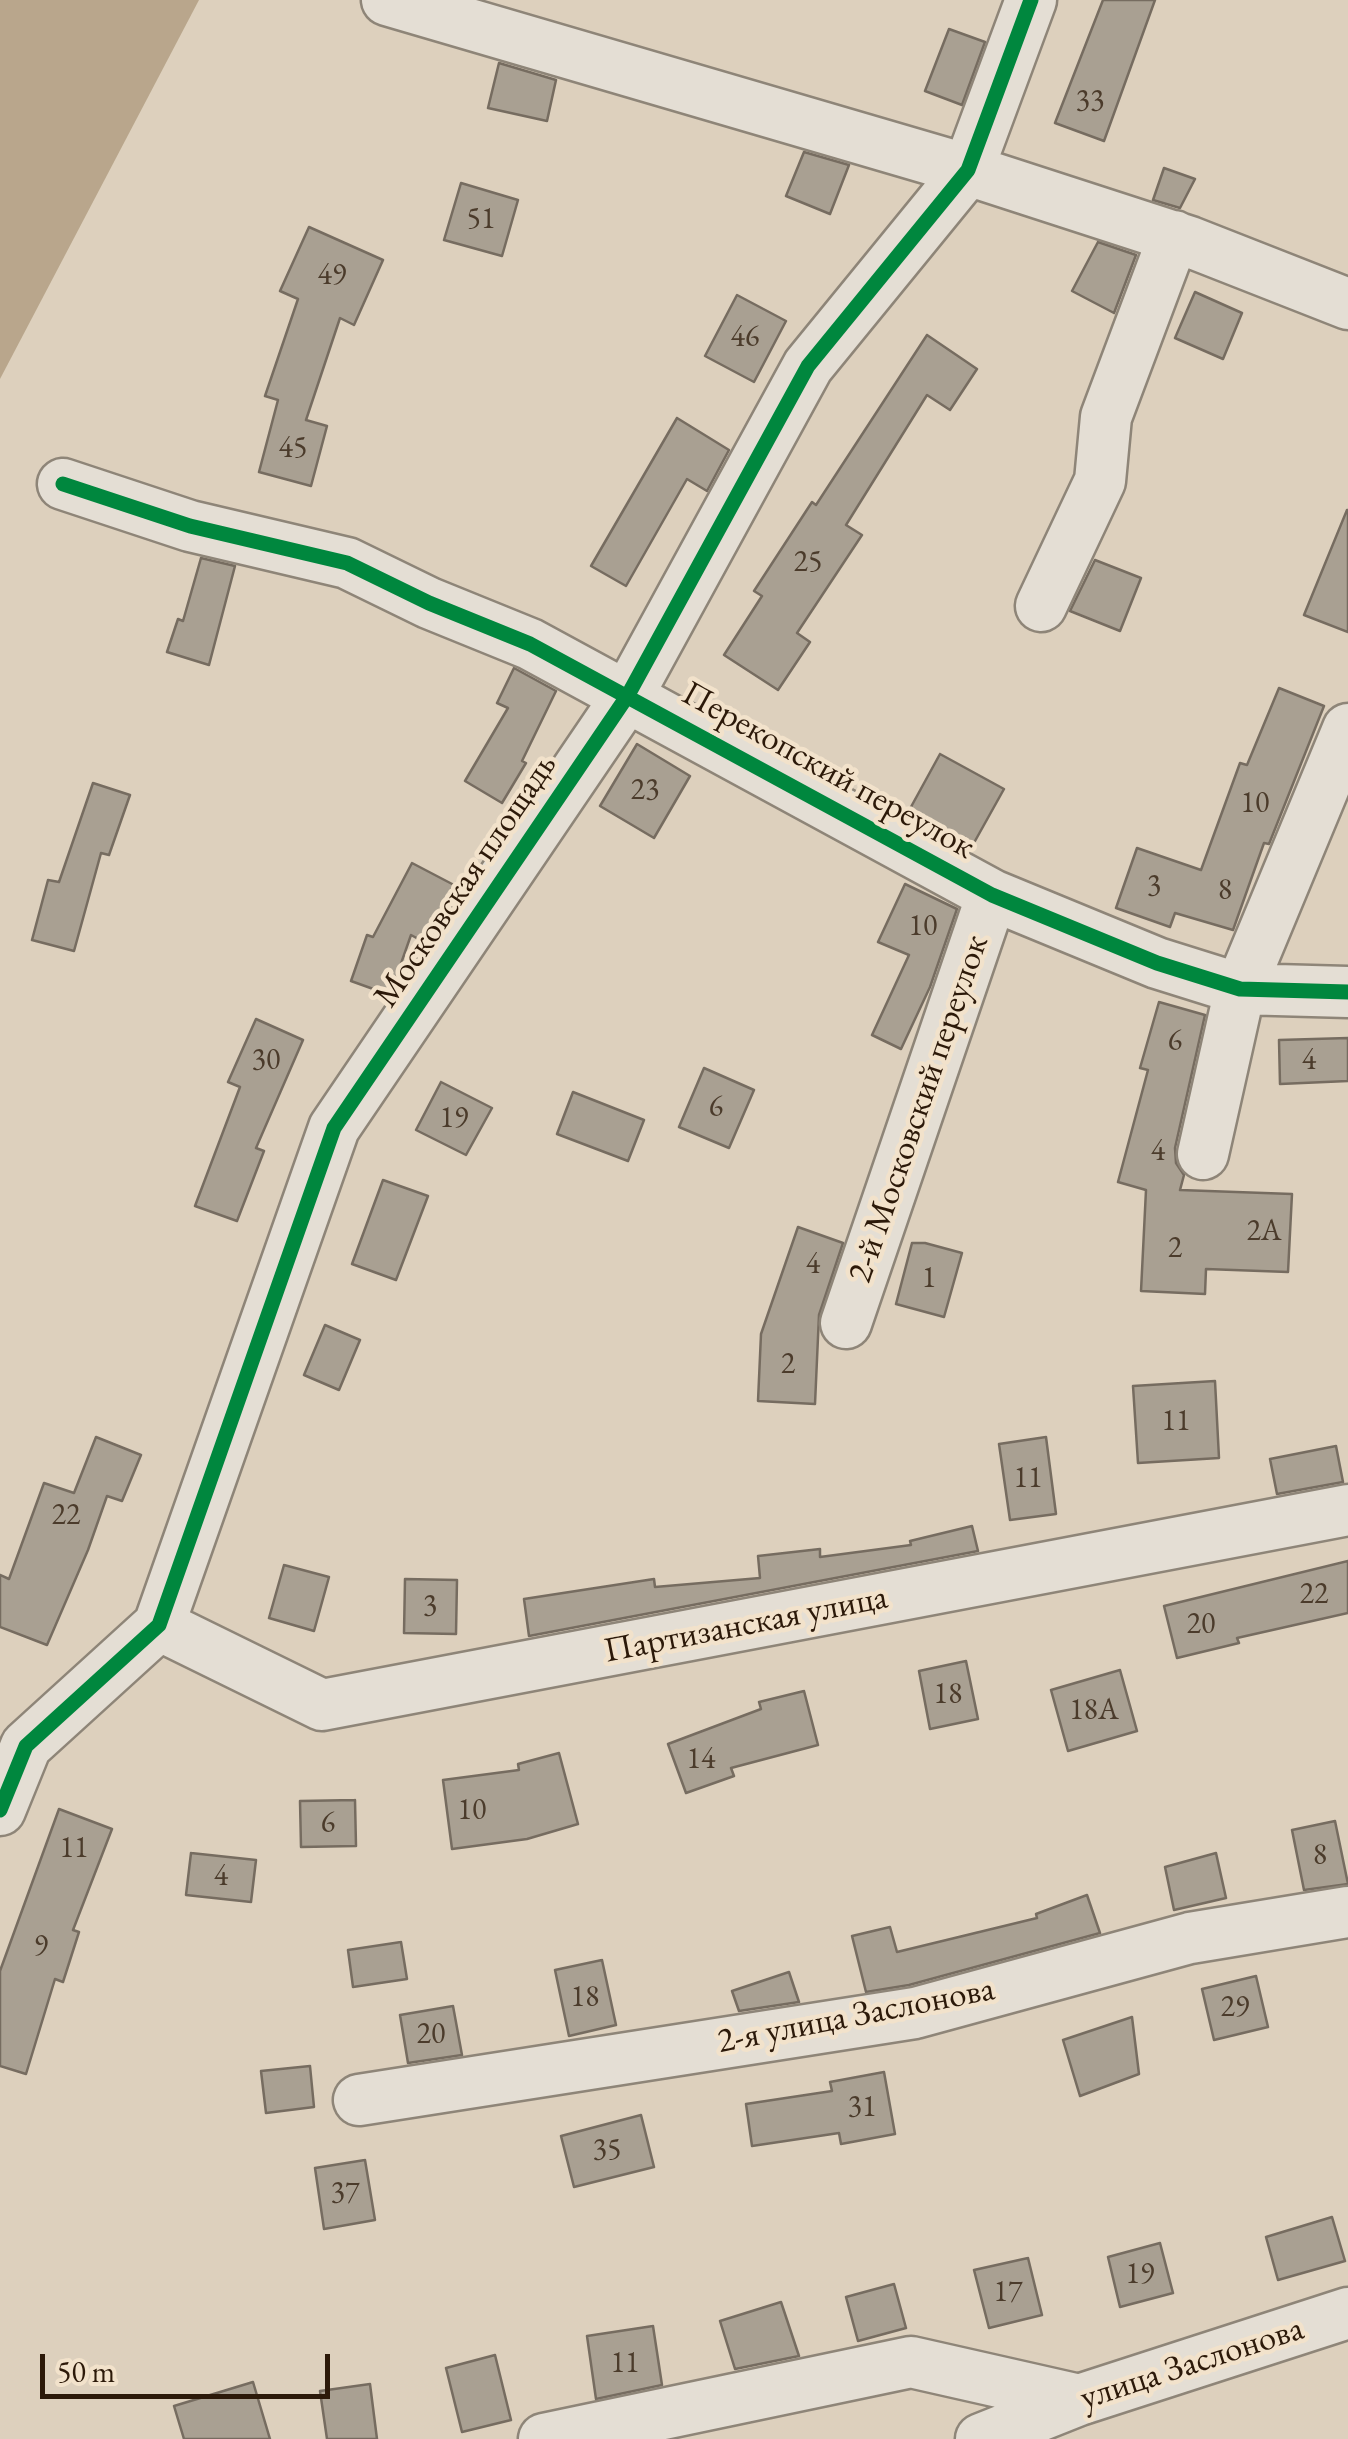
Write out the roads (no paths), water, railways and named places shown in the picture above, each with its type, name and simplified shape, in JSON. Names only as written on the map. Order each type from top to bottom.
[{"type":"street","points":[[387,0],[968,170],[1174,236],[1348,304]]},
{"type":"street","name":"Московская площадь","points":[[0,1810],[13,1741],[159,1625],[334,1128],[628,696],[808,366],[968,170],[1031,0]]},
{"type":"street","points":[[1042,606],[1100,481],[1106,417],[1174,236]]},
{"type":"street","name":"Перекопский переулок","points":[[63,484],[190,526],[347,563],[429,603],[530,644],[992,895],[1157,963],[1240,989],[1348,992]]},
{"type":"street","points":[[1203,1154],[1240,989],[1348,729]]},
{"type":"street","name":"2-й Московский переулок","points":[[846,1323],[992,895]]},
{"type":"street","name":"Партизанская улица","points":[[159,1625],[322,1705],[1348,1510]]},
{"type":"street","name":"2-я улица Заслонова","points":[[359,2100],[915,2013],[1190,1938],[1348,1912]]},
{"type":"street","name":"улица Заслонова","points":[[981,2439],[1079,2400],[1348,2313]]},
{"type":"street","points":[[544,2439],[911,2362],[1079,2400]]}]
